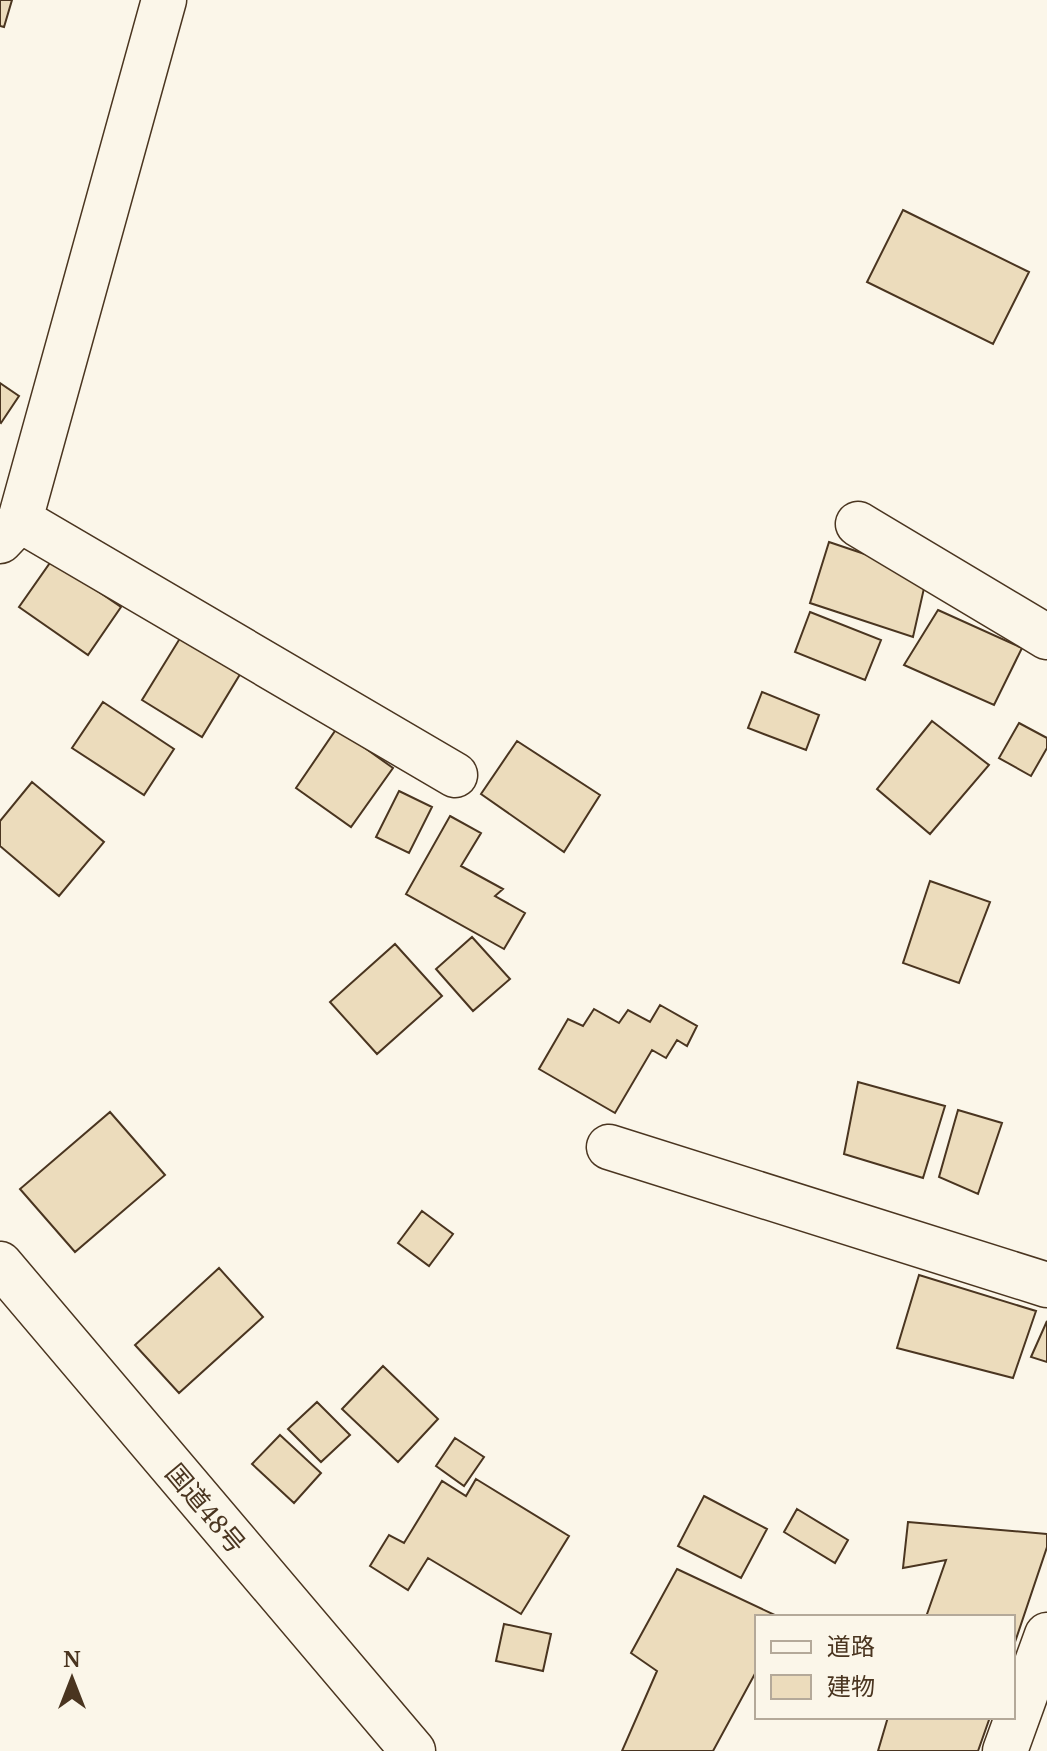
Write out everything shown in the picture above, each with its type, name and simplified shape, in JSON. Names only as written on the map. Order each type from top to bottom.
[{"type":"main road","points":[[164,0],[10,530],[455,775]]},
{"type":"main road","points":[[858,524],[1047,637]]},
{"type":"main road","points":[[609,1147],[1047,1285]]},
{"type":"main road","name":"国道48号","points":[[0,1264],[413,1751]]},
{"type":"main road","points":[[1005,1751],[1047,1635]]},
{"type":"building","points":[[0,0],[12,0],[4,27],[0,26]]},
{"type":"building","points":[[903,210],[1029,272],[993,344],[867,282]]},
{"type":"building","points":[[0,383],[19,396],[1,423],[0,422]]},
{"type":"building","points":[[829,542],[927,575],[913,637],[810,603]]},
{"type":"building","points":[[52,560],[121,607],[88,655],[19,607]]},
{"type":"building","points":[[938,610],[1022,648],[994,705],[904,665]]},
{"type":"building","points":[[810,612],[881,640],[865,680],[795,652]]},
{"type":"building","points":[[182,635],[242,671],[202,737],[142,700]]},
{"type":"building","points":[[762,692],[819,715],[806,750],[748,728]]},
{"type":"building","points":[[103,702],[174,749],[144,795],[72,748]]},
{"type":"building","points":[[932,721],[989,765],[930,834],[877,789]]},
{"type":"building","points":[[1019,723],[1047,738],[1047,748],[1031,776],[999,758]]},
{"type":"building","points":[[337,728],[393,768],[351,827],[296,788]]},
{"type":"building","points":[[517,741],[600,795],[564,852],[481,794]]},
{"type":"building","points":[[32,782],[104,842],[59,896],[0,846],[0,821]]},
{"type":"building","points":[[399,791],[432,807],[409,853],[376,837]]},
{"type":"building","points":[[450,816],[481,833],[461,866],[503,889],[495,896],[525,913],[504,949],[406,894]]},
{"type":"building","points":[[930,881],[990,902],[959,983],[903,963]]},
{"type":"building","points":[[472,937],[510,979],[473,1011],[436,969]]},
{"type":"building","points":[[395,944],[442,996],[377,1054],[330,1002]]},
{"type":"building","points":[[660,1005],[697,1026],[687,1046],[677,1040],[666,1058],[652,1050],[615,1113],[539,1069],[568,1019],[583,1026],[594,1009],[619,1023],[628,1010],[650,1022]]},
{"type":"building","points":[[858,1082],[945,1106],[923,1178],[844,1154]]},
{"type":"building","points":[[958,1110],[1002,1123],[978,1194],[939,1177]]},
{"type":"building","points":[[110,1112],[165,1175],[75,1252],[20,1189]]},
{"type":"building","points":[[422,1211],[453,1234],[429,1266],[398,1243]]},
{"type":"building","points":[[219,1268],[263,1317],[179,1393],[135,1345]]},
{"type":"building","points":[[919,1275],[1036,1311],[1013,1378],[897,1348]]},
{"type":"building","points":[[1047,1321],[1047,1362],[1031,1357]]},
{"type":"building","points":[[383,1366],[438,1419],[398,1462],[342,1409]]},
{"type":"building","points":[[317,1402],[350,1435],[321,1462],[288,1429]]},
{"type":"building","points":[[280,1435],[321,1473],[294,1503],[252,1464]]},
{"type":"building","points":[[455,1438],[484,1457],[464,1486],[436,1466]]},
{"type":"building","points":[[476,1479],[569,1536],[521,1614],[428,1558],[408,1590],[370,1566],[389,1535],[404,1543],[442,1481],[466,1496]]},
{"type":"building","points":[[704,1496],[767,1529],[741,1578],[678,1546]]},
{"type":"building","points":[[797,1509],[848,1540],[835,1563],[784,1532]]},
{"type":"building","points":[[908,1522],[1047,1534],[1047,1547],[1015,1642],[1015,1615],[927,1615],[946,1560],[903,1568]]},
{"type":"building","points":[[677,1569],[775,1615],[755,1615],[755,1674],[713,1751],[622,1751],[657,1671],[631,1653]]},
{"type":"building","points":[[504,1624],[551,1634],[543,1671],[496,1661]]},
{"type":"building","points":[[887,1719],[989,1719],[978,1751],[878,1751]]}]
